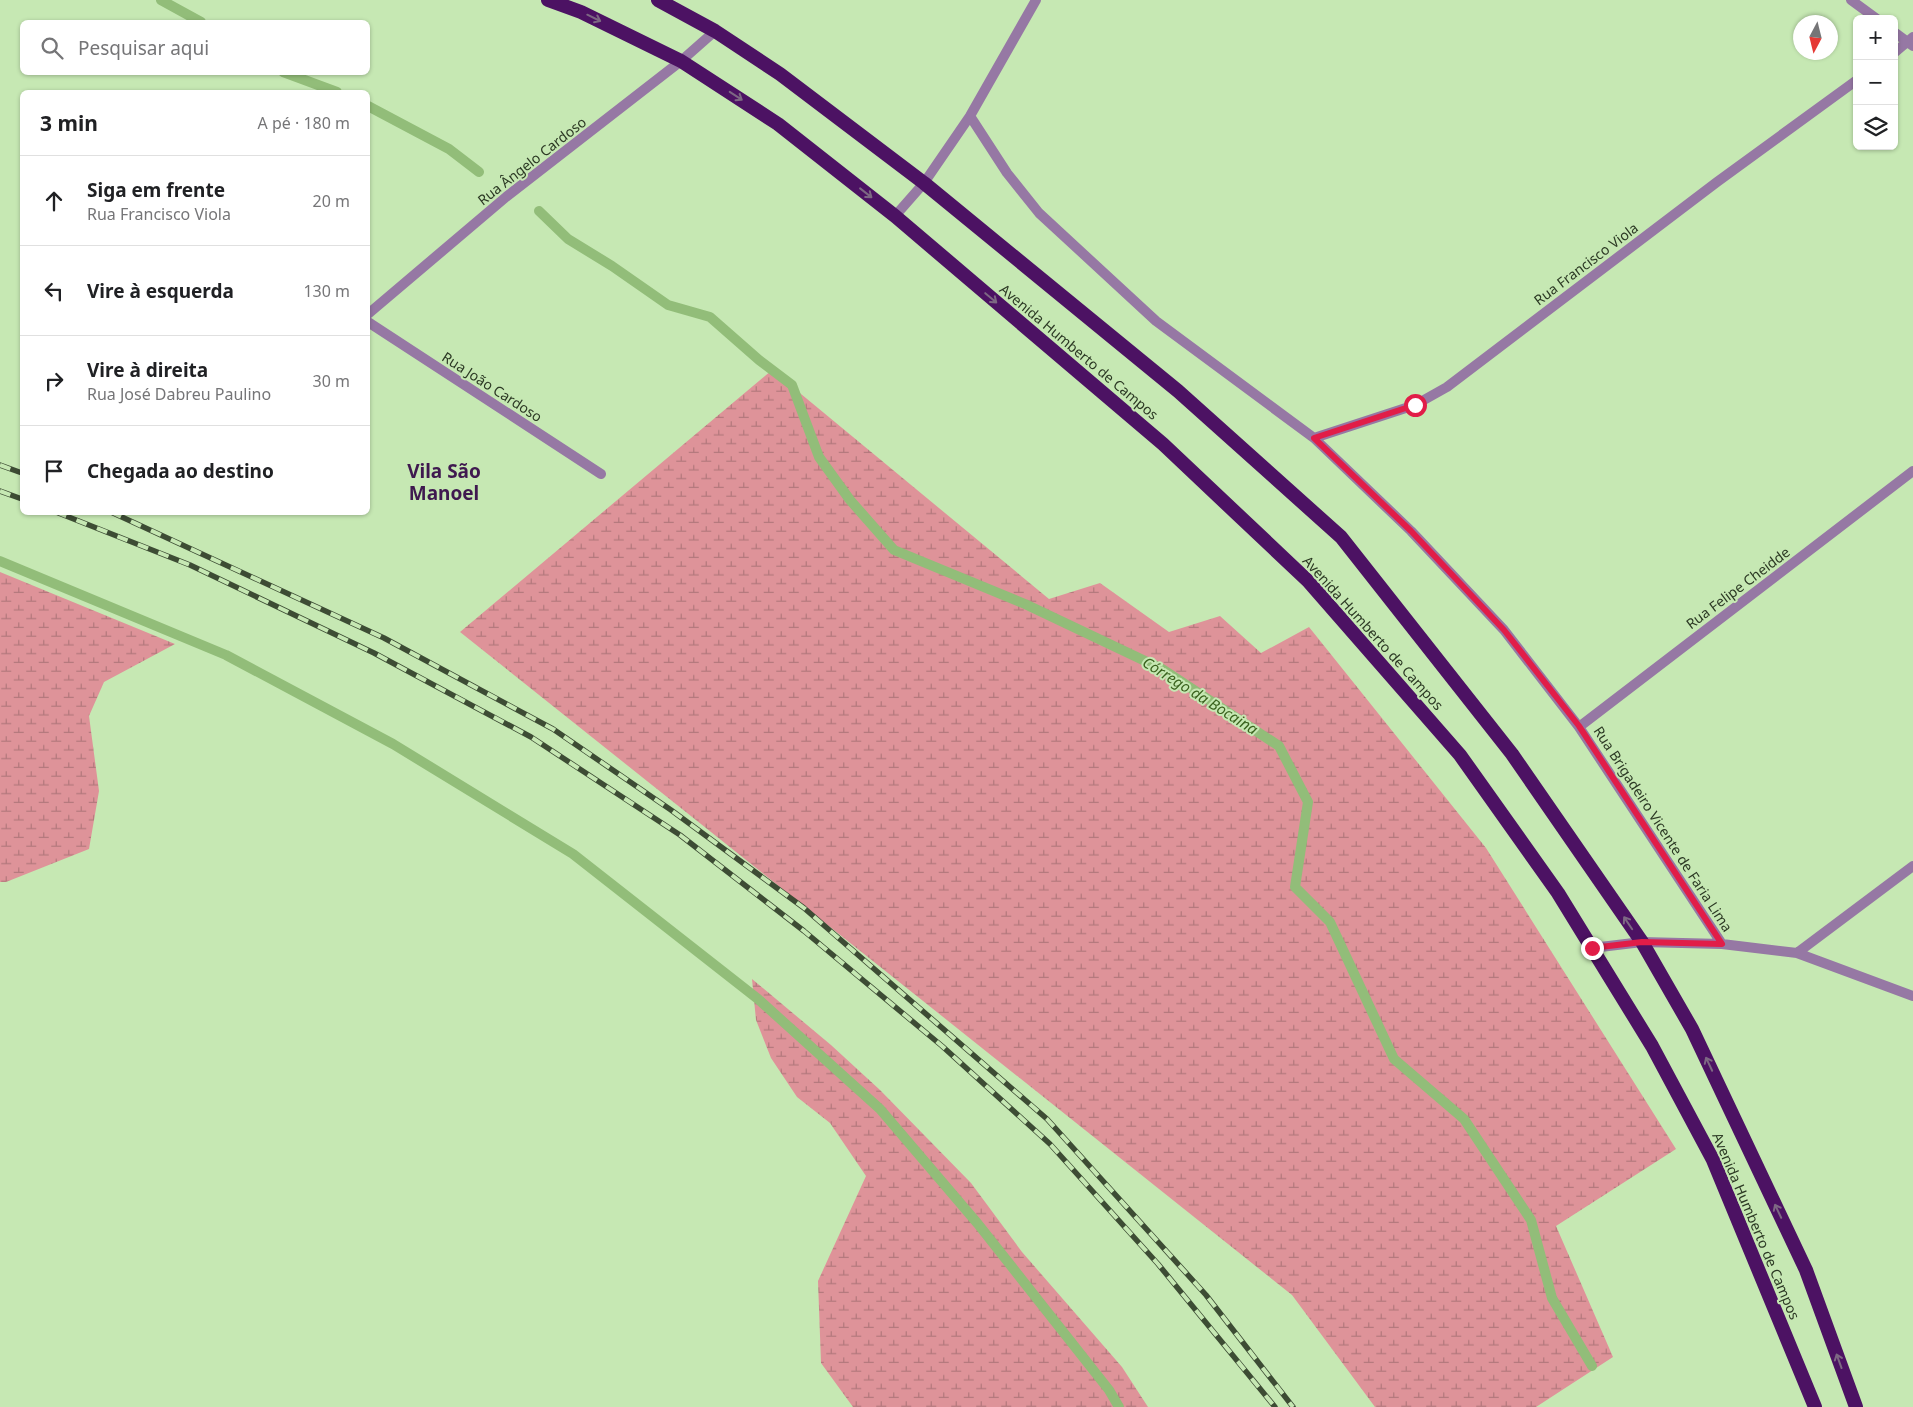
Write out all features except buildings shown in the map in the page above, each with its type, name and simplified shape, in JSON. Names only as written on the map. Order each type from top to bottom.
[{"type":"highway","name":"Avenida Humberto de Campos","points":[[548,0],[581,12],[681,61],[778,124],[895,216],[1163,444],[1308,581],[1460,755],[1558,893],[1592,948],[1652,1046],[1713,1160],[1815,1407]]},
{"type":"highway","name":"Avenida Humberto de Campos","points":[[658,0],[715,31],[780,74],[924,183],[1178,391],[1341,537],[1512,754],[1642,942],[1692,1029],[1806,1270],[1856,1407]]},
{"type":"street","points":[[895,216],[924,183],[970,116],[1036,0]]},
{"type":"street","points":[[1851,0],[1872,15]]},
{"type":"street","name":"Rua Ângelo Cardoso","points":[[370,312],[506,197],[681,61],[715,31]]},
{"type":"street","points":[[1898,34],[1911,42],[1898,50]]},
{"type":"street","name":"Rua Francisco Viola","points":[[1314,438],[1415,405],[1447,387],[1717,182],[1853,83]]},
{"type":"street","name":"Rua Brigadeiro Vicente de Faria Lima","points":[[970,116],[1008,173],[1039,213],[1156,321],[1314,438],[1411,531],[1504,630],[1579,726],[1722,944]]},
{"type":"street","name":"Rua João Cardoso","points":[[370,323],[602,474]]},
{"type":"street","name":"Rua Felipe Cheidde","points":[[1579,726],[1913,471]]},
{"type":"street","points":[[1796,953],[1913,866]]},
{"type":"street","points":[[1592,948],[1642,942],[1722,944],[1796,953],[1913,996]]},
{"type":"green space","points":[[772,370],[1049,599],[1100,583],[1169,632],[1220,616],[1261,653],[1309,627],[1486,848],[1676,1149],[1556,1226],[1613,1357],[1536,1407],[1375,1407],[1292,1295],[460,632]]},
{"type":"green space","points":[[0,572],[175,644],[104,682],[89,716],[99,791],[89,849],[6,882],[0,882]]},
{"type":"green space","points":[[752,979],[831,1045],[880,1090],[971,1183],[1022,1252],[1122,1367],[1148,1407],[853,1407],[821,1363],[818,1281],[866,1176],[830,1123],[797,1097],[771,1058],[756,1020]]},
{"type":"waterway","name":"Córrego da Bocaina","points":[[161,0],[197,20]]},
{"type":"waterway","name":"Córrego da Bocaina","points":[[291,75],[332,90]]},
{"type":"waterway","name":"Córrego da Bocaina","points":[[370,107],[449,149],[479,172]]},
{"type":"waterway","name":"Córrego da Bocaina","points":[[539,211],[568,239],[612,266],[668,305],[710,317],[759,360],[792,385],[819,457],[850,500],[894,550],[1025,604],[1162,669],[1279,746],[1308,802],[1295,887],[1330,922],[1394,1059],[1464,1119],[1531,1220],[1552,1298],[1592,1366]]},
{"type":"waterway","points":[[0,561],[226,655],[393,744],[573,854],[758,999],[880,1109],[978,1224],[1109,1390],[1119,1407]]},
{"type":"railway","points":[[0,465],[20,472]]},
{"type":"railway","points":[[0,491],[20,498]]},
{"type":"railway","points":[[64,515],[190,565],[374,653],[531,737],[680,835],[804,931],[942,1046],[1050,1144],[1158,1264],[1275,1407]]},
{"type":"railway","points":[[118,515],[384,638],[553,729],[671,810],[804,908],[1047,1119],[1206,1295],[1293,1407]]},
{"type":"district","name":"Vila São Manoel","points":[[444,482]]},
{"type":"route","points":[[1415,405],[1314,438],[1411,531],[1504,630],[1579,726],[1722,944],[1642,942],[1592,948]]}]
